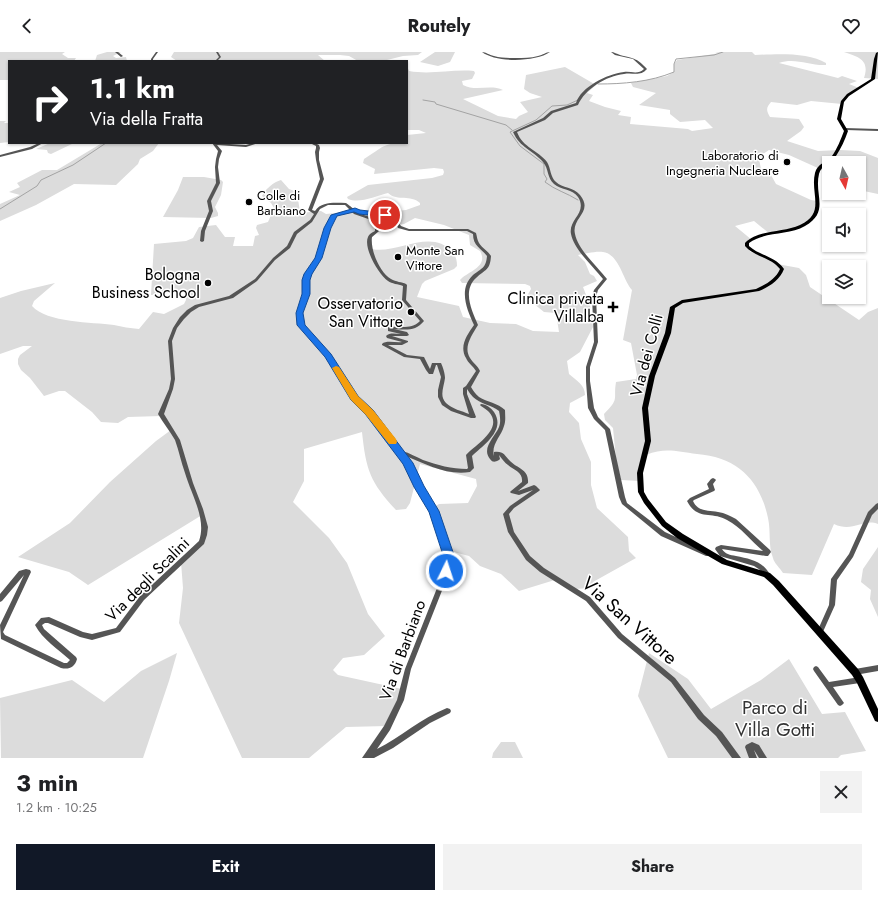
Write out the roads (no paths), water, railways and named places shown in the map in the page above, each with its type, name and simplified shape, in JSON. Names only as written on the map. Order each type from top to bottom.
[{"type":"main road","points":[[846,129],[840,120],[842,102],[848,94],[873,78],[878,53]]},
{"type":"main road","name":"Via dei Colli","points":[[724,562],[680,536],[664,524],[641,492],[640,473],[648,441],[645,414],[652,376],[668,333],[672,310],[675,305],[682,302],[757,290],[764,287],[780,274],[782,269],[778,264],[750,250],[747,243],[753,238],[800,227],[816,215],[819,208],[816,185],[817,170],[820,166],[832,158],[843,138],[846,129]]},
{"type":"main road","points":[[724,562],[767,575],[782,588],[855,672],[878,718]]},
{"type":"street","points":[[116,52],[122,56]]},
{"type":"street","points":[[217,52],[220,57],[217,60]]},
{"type":"street","points":[[483,52],[485,55],[492,57],[517,59],[544,55],[549,52]]},
{"type":"street","points":[[612,52],[617,56],[633,58],[646,68],[644,71],[638,73],[621,73],[594,84],[579,99],[577,104],[552,112],[544,119],[515,132],[520,142],[546,164],[549,174],[556,184],[576,194],[583,205],[583,210],[572,227],[573,235],[583,251],[605,279],[596,290],[594,297],[596,342],[588,373],[591,408],[596,418],[608,429],[613,460],[624,504],[663,534],[724,562]]},
{"type":"street","points":[[846,129],[878,130]]},
{"type":"street","points":[[0,156],[31,148],[39,144]]},
{"type":"street","points":[[202,241],[204,226],[211,211],[209,201],[218,183],[216,174],[216,159],[220,151],[216,144]]},
{"type":"street","points":[[225,144],[246,146],[253,144]]},
{"type":"street","points":[[314,144],[317,145],[318,148],[316,154],[322,179],[310,210],[315,213],[319,208],[330,204],[346,204],[355,213],[375,220],[377,223],[377,231],[369,240],[372,257],[384,276],[391,281],[405,285],[404,300],[422,321],[412,328],[403,330],[390,328],[390,330],[405,333],[407,335],[390,335],[388,336],[389,337],[406,342],[402,344],[385,342],[384,344],[406,356],[422,358],[431,373],[434,364],[439,364],[443,376],[440,397],[444,404],[453,410],[472,417],[473,416],[465,394],[465,388],[468,387],[478,371],[466,356],[465,350],[468,336],[476,325],[471,314],[468,300],[468,287],[474,278],[486,268],[489,262],[488,253],[478,246],[474,240],[475,234],[468,230],[409,230],[399,227],[395,219],[391,216],[353,210]]},
{"type":"street","name":"Via di Barbiano","points":[[353,210],[334,215],[328,228],[319,258],[308,274],[306,280],[306,294],[300,313],[301,325],[328,355],[354,398],[370,412],[402,453],[434,511],[447,549],[448,561],[442,583],[408,669],[400,700],[387,728],[366,758]]},
{"type":"street","name":"Via degli Scalini","points":[[0,599],[22,572],[28,572],[0,632],[4,637],[63,666],[68,666],[74,659],[42,631],[38,625],[43,620],[49,620],[82,635],[92,637],[118,630],[142,598],[202,542],[205,536],[205,529],[180,446],[161,415],[173,382],[170,347],[171,338],[179,322],[191,309],[228,298],[260,277],[274,259],[289,247],[295,233],[308,224],[315,213]]},
{"type":"street","points":[[402,453],[462,472],[468,471],[471,468],[469,455],[490,436],[495,428],[496,421],[494,413],[475,397],[468,387]]},
{"type":"street","name":"Via San Vittore","points":[[475,397],[486,404],[497,406],[502,410],[502,425],[490,449],[494,460],[497,458],[496,453],[501,454],[526,477],[526,483],[514,492],[519,493],[534,487],[537,490],[512,507],[506,514],[511,532],[528,558],[542,570],[588,599],[620,636],[673,680],[701,717],[719,734],[737,758]]},
{"type":"street","points":[[713,480],[710,484],[712,490],[690,500],[691,504],[700,512],[723,515],[734,521],[768,552],[766,554],[721,547],[718,549],[722,554],[759,565],[767,575]]},
{"type":"street","points":[[820,632],[832,605],[834,579],[851,555],[870,514],[878,505]]},
{"type":"street","points":[[855,672],[878,668]]},
{"type":"street","points":[[816,669],[840,703]]},
{"type":"street","points":[[828,686],[860,680]]},
{"type":"street","name":"Via di Barbiano","points":[[366,758],[390,746],[426,721],[447,711]]},
{"type":"street","points":[[753,758],[749,747],[752,745],[756,747],[763,758]]},
{"type":"waterway","points":[[598,84],[627,83],[656,78],[674,72],[674,64],[676,59],[714,55],[723,52]]},
{"type":"waterway","points":[[423,100],[435,102],[436,104],[506,125],[512,130]]},
{"type":"waterway","points":[[578,100],[567,105],[552,106],[536,120],[510,132],[520,146],[544,164],[544,174],[547,179],[545,182],[578,200]]},
{"type":"waterway","points":[[0,209],[37,186],[41,180],[73,165],[104,144]]},
{"type":"place","name":"Laboratorio di Ingegneria Nucleare","points":[[787,162]]},
{"type":"place","name":"Colle di Barbiano","points":[[249,202]]},
{"type":"place","name":"Monte San Vittore","points":[[398,257]]},
{"type":"place","name":"Bologna Business School","points":[[208,283]]},
{"type":"place","name":"Clinica privata Villalba","points":[[613,307]]},
{"type":"place","name":"Osservatorio San Vittore","points":[[411,312]]},
{"type":"park label","name":"Parco di Villa Gotti","points":[[775,718]]}]
